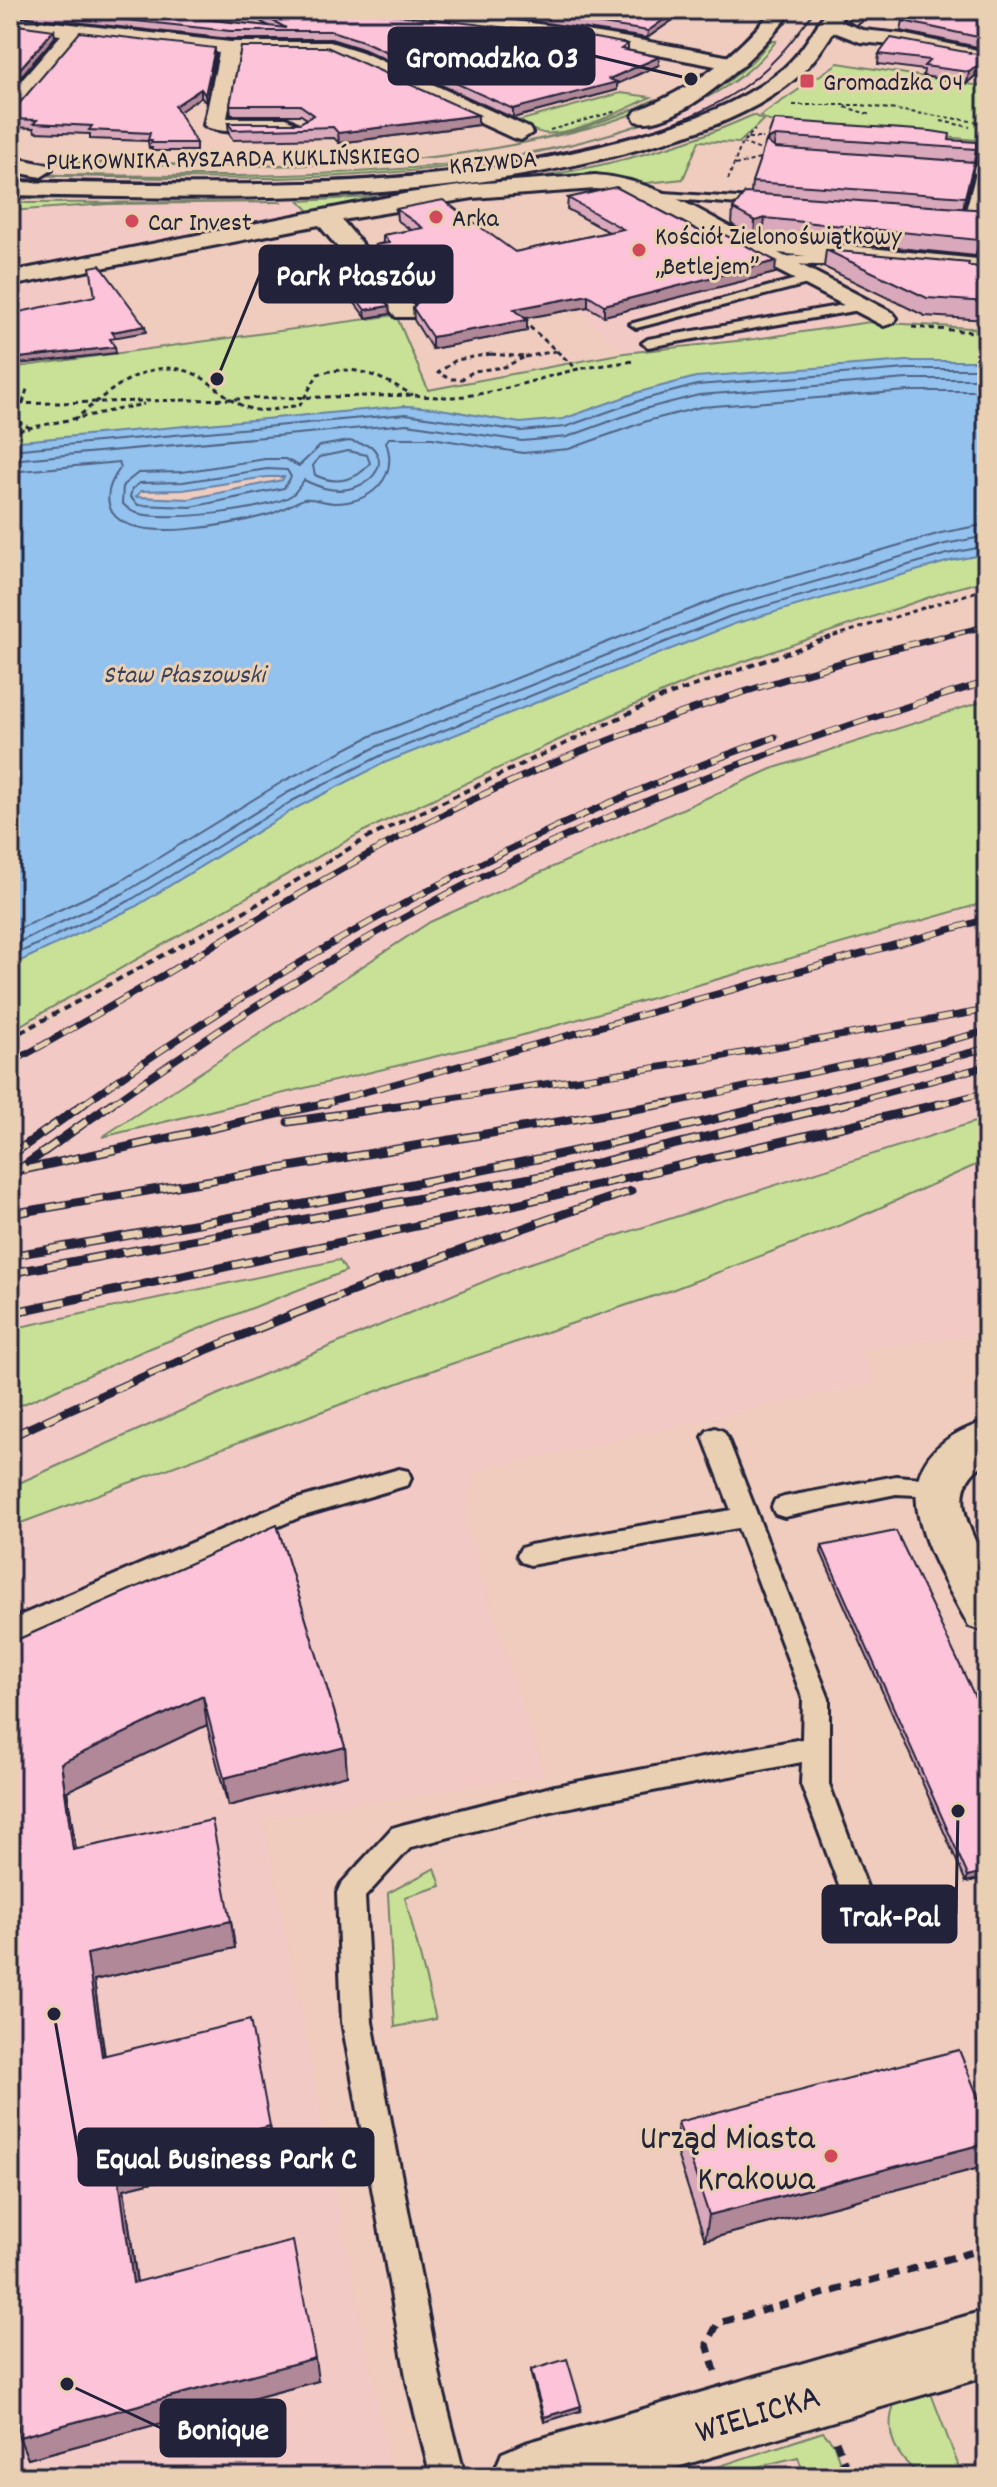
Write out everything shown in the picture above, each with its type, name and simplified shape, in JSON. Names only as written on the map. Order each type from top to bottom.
[{"type":"street","points":[[364,10],[595,37],[736,64]]},
{"type":"street","points":[[624,115],[690,95],[736,64],[783,10]]},
{"type":"street","points":[[833,16],[857,28],[987,58]]},
{"type":"street","name":"PUŁKOWNIKA RYSZARDA KUKLIŃSKIEGO","points":[[10,188],[325,189],[512,172],[638,144],[713,118],[772,87],[793,70],[833,16]]},
{"type":"street","points":[[10,23],[230,48],[316,47],[355,56],[531,132]]},
{"type":"street","points":[[812,48],[857,28]]},
{"type":"street","points":[[10,107],[75,30]]},
{"type":"street","points":[[230,48],[215,125],[301,124]]},
{"type":"street","name":"PUŁKOWNIKA RYSZARDA KUKLIŃSKIEGO","points":[[10,167],[233,172],[366,168],[486,155],[569,138]]},
{"type":"street","name":"KRZYWDA","points":[[16,270],[450,194],[595,182],[623,184],[650,195]]},
{"type":"street","points":[[650,195],[884,318]]},
{"type":"street","points":[[324,217],[405,312]]},
{"type":"street","points":[[741,242],[987,267]]},
{"type":"street","points":[[987,1439],[953,1461],[938,1487],[939,1515],[987,1611]]},
{"type":"street","name":"WIELICKA","points":[[526,2477],[987,2343]]},
{"type":"lane","points":[[857,28],[859,10]]},
{"type":"lane","points":[[983,144],[982,170],[964,217],[987,219]]},
{"type":"lane","points":[[924,166],[982,170]]},
{"type":"lane","name":"KRZYWDA","points":[[650,195],[776,204]]},
{"type":"lane","points":[[779,261],[812,259],[987,276]]},
{"type":"lane","points":[[636,324],[811,279]]},
{"type":"lane","points":[[648,343],[861,306]]},
{"type":"lane","points":[[715,1437],[816,1699],[815,1784],[860,1906]]},
{"type":"lane","points":[[10,1631],[293,1510],[399,1478]]},
{"type":"lane","points":[[784,1507],[896,1485],[938,1487]]},
{"type":"lane","points":[[530,1555],[745,1517]]},
{"type":"lane","points":[[448,2477],[424,2382],[357,2022],[351,1893],[402,1837],[555,1798],[815,1748]]},
{"type":"path","points":[[790,106],[815,103],[885,108],[987,126]]},
{"type":"path","points":[[840,106],[871,115]]},
{"type":"path","points":[[531,132],[624,115]]},
{"type":"path","points":[[941,121],[987,126]]},
{"type":"path","points":[[720,200],[742,143],[763,123]]},
{"type":"path","points":[[748,137],[763,138]]},
{"type":"path","points":[[734,165],[774,155],[742,143]]},
{"type":"path","points":[[515,314],[578,370]]},
{"type":"path","points":[[884,318],[923,329],[987,333]]},
{"type":"path","points":[[525,357],[504,367],[474,371],[462,379],[451,379],[438,373],[448,364],[477,355],[525,357],[556,351]]},
{"type":"path","points":[[10,404],[23,403],[96,402],[156,401],[233,399],[304,397],[414,395],[362,369],[346,366],[318,374],[304,397],[300,405],[253,410],[233,399],[197,375],[164,369],[127,377],[96,402],[74,420]]},
{"type":"path","points":[[23,403],[27,389]]},
{"type":"path","points":[[10,432],[156,401]]},
{"type":"path","points":[[10,417],[33,429]]},
{"type":"path","points":[[10,1038],[256,905],[365,839],[663,697],[812,643],[987,588]]},
{"type":"path","points":[[728,2420],[707,2344],[718,2323],[987,2248]]},
{"type":"shaded area","points":[[549,10],[686,10],[672,26],[679,28],[626,39],[529,25]]},
{"type":"shaded area","points":[[686,10],[759,10],[751,18]]},
{"type":"shaded area","points":[[776,41],[795,43],[764,76],[722,103],[658,129],[527,162],[369,181],[243,185],[10,183],[10,175],[262,178],[362,174],[524,154],[593,139],[695,104],[743,76]]},
{"type":"shaded area","points":[[299,201],[312,214],[52,265],[36,264],[10,212],[108,204]]},
{"type":"shaded area","points":[[744,255],[785,277],[779,282],[790,289],[808,289],[850,325],[624,353],[567,300]]},
{"type":"shaded area","points":[[103,272],[160,348],[10,368],[10,289]]},
{"type":"shaded area","points":[[987,622],[987,1334],[858,1348],[876,1382],[475,1471],[464,1521],[544,1775],[263,1818],[391,2477],[10,2477],[10,1047],[517,770],[705,693]]},
{"type":"shaded area","points":[[823,2432],[833,2443],[842,2477],[687,2477]]},
{"type":"green space","points":[[770,41],[776,41],[749,70],[699,101],[662,116],[723,84]]},
{"type":"green space","points":[[838,63],[987,87],[987,141],[769,121],[760,116]]},
{"type":"green space","points":[[621,93],[651,97],[568,131],[543,133],[514,122]]},
{"type":"green space","points":[[775,97],[696,134],[662,144],[568,168],[490,181],[330,195],[10,199],[21,195],[497,178],[579,164],[655,145]]},
{"type":"green space","points":[[656,99],[664,100],[602,124],[518,143],[585,127]]},
{"type":"green space","points":[[753,115],[763,120],[739,143],[699,141],[683,179],[638,184],[463,189],[538,177],[647,153]]},
{"type":"green space","points":[[578,142],[489,161],[410,171],[330,176],[169,178],[10,175],[326,174],[497,158]]},
{"type":"green space","points":[[10,157],[24,161],[263,165],[422,158],[281,166],[23,162],[10,160]]},
{"type":"green space","points":[[397,196],[312,214],[299,201]]},
{"type":"green space","points":[[282,202],[108,204],[10,211],[10,206],[22,203]]},
{"type":"green space","points":[[741,226],[777,236],[987,258],[987,264],[757,240],[733,229]]},
{"type":"green space","points":[[396,315],[428,390],[624,353],[755,339],[870,322],[987,329],[987,391],[591,442],[459,412],[407,406],[10,456],[10,368]]},
{"type":"green space","points":[[987,544],[987,580],[696,678],[612,715],[364,831],[10,1031],[10,930],[262,810],[645,652],[683,644],[701,630]]},
{"type":"green space","points":[[987,700],[987,902],[516,1037],[102,1137],[430,922],[771,769]]},
{"type":"green space","points":[[987,1118],[987,1160],[839,1226],[669,1291],[439,1368],[10,1527],[10,1487],[257,1377],[521,1266]]},
{"type":"green space","points":[[339,1260],[346,1271],[143,1351],[10,1410],[10,1329]]},
{"type":"green space","points":[[435,1868],[441,1886],[405,1897],[436,2019],[395,2027],[388,1893]]},
{"type":"green space","points":[[927,2383],[962,2475],[924,2477],[906,2462],[894,2444],[891,2424],[895,2402]]},
{"type":"green space","points":[[823,2432],[833,2443],[845,2477],[805,2477],[798,2457],[714,2477],[687,2477]]},
{"type":"water","name":"Staw Płaszowski","points":[[907,361],[987,361],[987,554],[950,561],[734,624],[384,763],[296,808],[133,908],[10,966],[10,442],[406,406],[520,423],[563,419],[639,392],[696,377]],"holes":[[[284,477],[282,480],[189,499],[136,497],[141,491],[183,490]]]},
{"type":"building","points":[[34,10],[120,10],[286,28],[253,10],[361,10],[595,38],[628,44],[621,49],[659,57],[609,79],[617,82],[513,109],[363,41],[331,31],[230,31]]},
{"type":"building","points":[[510,10],[677,10],[648,31]]},
{"type":"building","points":[[910,10],[987,10],[987,39],[903,21]]},
{"type":"building","points":[[10,24],[54,30],[10,80]]},
{"type":"building","points":[[80,32],[215,48],[205,95],[201,89],[175,106],[196,143],[151,143],[152,140],[148,140],[150,133],[89,130],[92,126],[10,119],[10,107],[18,105]]},
{"type":"building","points":[[891,38],[987,56],[987,67],[977,66],[969,72],[924,66],[930,60],[879,54]]},
{"type":"building","points":[[241,47],[327,47],[478,115],[338,133],[333,127],[233,130],[228,123],[300,123],[314,115],[300,105],[230,105]]},
{"type":"building","points":[[774,120],[931,131],[950,134],[949,140],[976,142],[976,149],[775,136],[767,140]]},
{"type":"building","points":[[766,141],[775,148],[974,162],[965,197],[752,182]]},
{"type":"building","points":[[616,187],[714,239],[719,232],[776,261],[604,305],[588,295],[514,309],[527,320],[432,337],[413,308],[420,299],[375,245],[389,243],[383,235],[423,228],[396,209],[443,200],[515,252],[623,229],[568,198]]},
{"type":"building","points":[[745,193],[987,210],[987,214],[978,240],[765,218],[755,221],[733,209]]},
{"type":"building","points":[[826,250],[969,263],[968,266],[987,268],[987,302],[927,298]]},
{"type":"building","points":[[344,252],[389,306],[365,310],[324,255]]},
{"type":"building","points":[[100,265],[145,326],[112,332],[116,338],[110,339],[115,347],[10,359],[10,314],[95,296],[90,267]]},
{"type":"building","points":[[277,1525],[345,1747],[224,1778],[203,1696],[61,1763],[73,1850],[212,1820],[231,1921],[87,1954],[102,2056],[250,2020],[270,2126],[117,2164],[133,2283],[293,2241],[315,2358],[19,2437],[10,2350],[10,2180],[18,2178],[10,2097],[10,1643]]},
{"type":"building","points":[[896,1531],[987,1722],[987,1871],[968,1876],[822,1546]]},
{"type":"building","name":"Urząd Miasta Krakowa","points":[[959,2050],[987,2119],[987,2143],[709,2215],[678,2122]]},
{"type":"building","points":[[567,2359],[581,2406],[544,2417],[531,2370]]},
{"type":"tram line","points":[[10,181],[292,182],[432,172],[571,150],[656,128],[717,103],[748,84],[769,65],[815,10]]},
{"type":"railway","points":[[937,638],[987,626]]},
{"type":"railway","points":[[937,638],[941,637]]},
{"type":"railway","points":[[10,1063],[376,850],[491,791],[616,737],[680,714],[810,672],[937,638]]},
{"type":"railway","points":[[110,1105],[299,979],[484,875],[624,810],[696,781],[840,728],[987,682]]},
{"type":"railway","points":[[82,1105],[247,995],[416,897],[590,811],[775,737]]},
{"type":"railway","points":[[318,1105],[987,919]]},
{"type":"railway","points":[[404,1105],[667,1066],[987,1010]]},
{"type":"railway","points":[[661,1105],[876,1059],[987,1031]]},
{"type":"railway","points":[[774,1104],[987,1048]]},
{"type":"railway","points":[[843,1104],[987,1066]]},
{"type":"railway","points":[[942,1104],[987,1092]]},
{"type":"railway","points":[[10,1156],[85,1103]]},
{"type":"railway","points":[[10,1176],[112,1103]]},
{"type":"railway","points":[[318,1105],[327,1103]]},
{"type":"railway","points":[[288,1122],[418,1103]]},
{"type":"railway","points":[[10,1214],[670,1103]]},
{"type":"railway","points":[[774,1104],[779,1103]]},
{"type":"railway","points":[[843,1104],[848,1103]]},
{"type":"railway","points":[[10,1256],[493,1168],[774,1104]]},
{"type":"railway","points":[[10,1273],[547,1175],[843,1104]]},
{"type":"railway","points":[[10,1313],[500,1208],[942,1104]]},
{"type":"railway","points":[[936,1105],[942,1104]]},
{"type":"railway","points":[[23,1170],[318,1105]]},
{"type":"railway","points":[[10,1437],[162,1368],[317,1305],[631,1191]]},
{"type":"place","name":"Gromadzka 03","points":[[691,79]]},
{"type":"place","name":"Gromadzka 04","points":[[807,81]]},
{"type":"place","name":"Arka","points":[[436,217]]},
{"type":"place","name":"Car Invest","points":[[132,221]]},
{"type":"place","name":"Kościół Zielonoświątkowy „Betlejem”","points":[[639,250]]},
{"type":"place","name":"Park Płaszów","points":[[217,379]]},
{"type":"place","name":"Trak-Pal","points":[[958,1811]]},
{"type":"place","name":"Equal Business Park C","points":[[54,2014]]},
{"type":"place","name":"Urząd Miasta Krakowa","points":[[831,2156]]},
{"type":"place","name":"Bonique","points":[[67,2384]]}]
